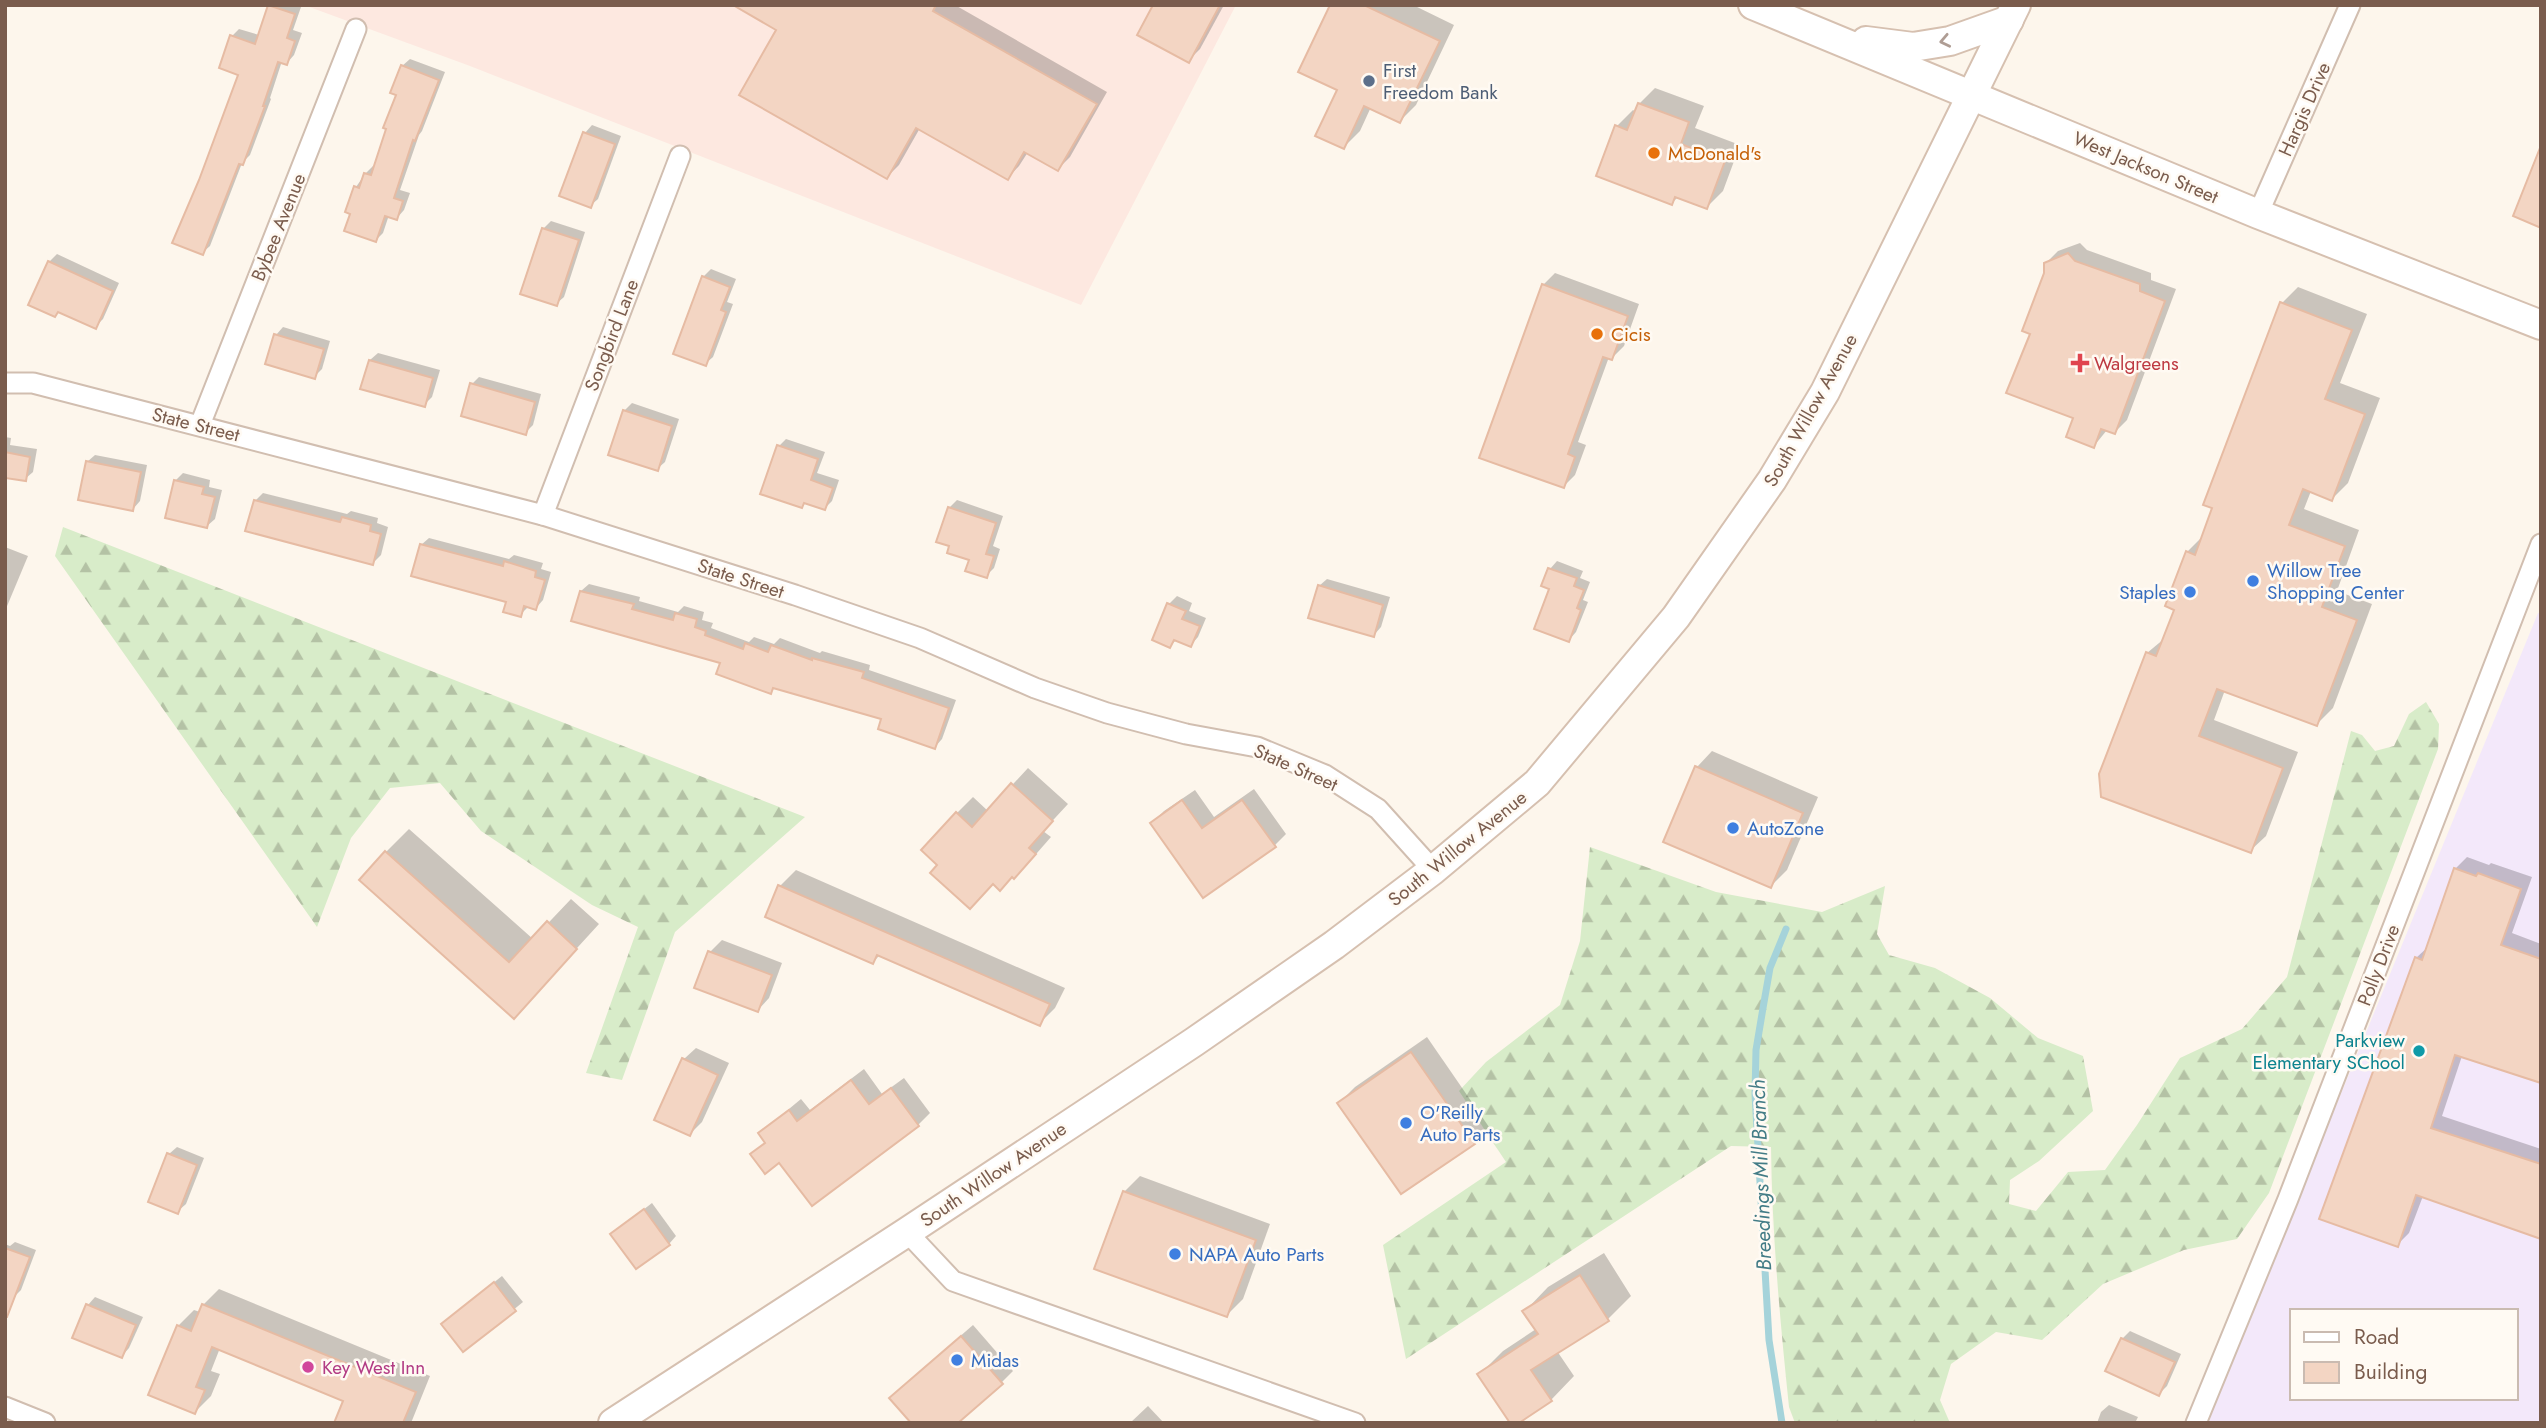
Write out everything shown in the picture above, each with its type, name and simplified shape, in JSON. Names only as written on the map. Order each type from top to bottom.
[{"type":"main road","name":"West Jackson Street","points":[[1754,5],[2258,214],[2541,325]]},
{"type":"main road","points":[[1832,37],[1913,47],[1950,41],[2013,13]]},
{"type":"main road","name":"South Willow Avenue","points":[[613,1423],[907,1231],[1323,953],[1433,870],[1537,783],[1676,617],[1772,480],[1825,392],[2013,13]]},
{"type":"street","name":"Hargis Drive","points":[[2258,214],[2350,5]]},
{"type":"street","name":"Bybee Avenue","points":[[200,425],[356,29]]},
{"type":"street","name":"Songbird Lane","points":[[543,515],[680,156]]},
{"type":"street","name":"State Street","points":[[5,383],[33,383],[543,515],[795,595],[920,638],[1035,688],[1107,713],[1186,734],[1257,747],[1325,775],[1378,809],[1433,870]]},
{"type":"street","name":"Polly Drive","points":[[2196,1423],[2288,1199],[2541,544]]},
{"type":"street","points":[[907,1231],[953,1281],[1355,1423]]},
{"type":"street","points":[[5,1407],[45,1423]]},
{"type":"shaded area","points":[[304,5],[1236,5],[1081,305],[470,66]]},
{"type":"shaded area","points":[[2538,613],[2541,614],[2541,1423],[2206,1423]]},
{"type":"green space","points":[[63,527],[805,817],[675,932],[622,1080],[586,1073],[638,927],[592,905],[481,831],[440,783],[390,788],[351,838],[317,927],[55,556]]},
{"type":"green space","points":[[2426,702],[2439,724],[2438,749],[2269,1193],[2237,1239],[2184,1250],[2103,1284],[2042,1340],[1996,1332],[1951,1364],[1940,1400],[1950,1423],[1795,1423],[1789,1407],[1780,1310],[1771,1147],[1731,1146],[1406,1359],[1383,1245],[1506,1162],[1459,1091],[1486,1062],[1560,1005],[1580,941],[1590,847],[1716,892],[1822,912],[1885,886],[1877,934],[1889,955],[1935,968],[1990,998],[2038,1038],[2083,1056],[2093,1111],[2039,1161],[2010,1180],[2009,1204],[2036,1211],[2068,1172],[2105,1170],[2180,1058],[2242,1029],[2287,977],[2351,731],[2362,735],[2375,751],[2394,746],[2409,714]]},
{"type":"building","points":[[268,5],[295,14],[287,38],[295,41],[287,65],[278,62],[243,165],[239,164],[203,255],[172,243],[238,75],[219,68],[230,35],[255,44]]},
{"type":"building","points":[[733,5],[936,5],[933,11],[1097,104],[1058,171],[1024,152],[1008,180],[916,128],[887,179],[739,95],[776,30]]},
{"type":"building","points":[[1153,5],[1220,5],[1189,63],[1137,35]]},
{"type":"building","name":"First Freedom Bank","points":[[1330,5],[1364,5],[1440,41],[1400,123],[1364,106],[1344,149],[1315,136],[1337,90],[1298,72]]},
{"type":"building","points":[[401,65],[439,80],[415,141],[413,140],[394,198],[403,201],[397,220],[385,216],[376,242],[344,231],[350,214],[345,212],[354,186],[359,188],[364,173],[371,175],[386,129],[383,128],[396,95],[390,93]]},
{"type":"building","name":"McDonald's","points":[[1638,103],[1689,122],[1681,144],[1725,161],[1707,209],[1675,197],[1672,205],[1596,176],[1615,125],[1627,130]]},
{"type":"building","points":[[583,132],[615,144],[591,208],[559,196]]},
{"type":"building","points":[[2541,149],[2541,228],[2513,216]]},
{"type":"building","points":[[542,228],[579,240],[557,306],[520,294]]},
{"type":"building","name":"Walgreens","points":[[2068,253],[2075,261],[2140,284],[2140,291],[2165,301],[2115,434],[2101,429],[2094,448],[2066,437],[2073,418],[2006,393],[2030,334],[2022,331],[2044,273],[2044,263]]},
{"type":"building","points":[[48,261],[113,291],[96,329],[58,312],[55,317],[28,305]]},
{"type":"building","points":[[702,276],[730,287],[721,310],[726,312],[706,366],[673,354]]},
{"type":"building","points":[[1542,284],[1628,316],[1612,360],[1603,357],[1568,454],[1575,457],[1564,488],[1479,458]]},
{"type":"building","name":"Willow Tree Shopping Center","points":[[2280,302],[2352,330],[2325,399],[2365,414],[2332,501],[2303,489],[2289,525],[2345,546],[2322,607],[2357,620],[2317,726],[2217,689],[2199,736],[2283,768],[2251,853],[2101,797],[2099,774],[2146,652],[2156,656],[2174,610],[2165,606],[2186,551],[2195,555],[2212,508],[2203,505]]},
{"type":"building","points":[[274,334],[324,349],[315,379],[265,364]]},
{"type":"building","points":[[369,360],[433,378],[425,407],[360,389]]},
{"type":"building","points":[[470,383],[535,402],[526,435],[461,416]]},
{"type":"building","points":[[623,410],[672,426],[658,471],[608,455]]},
{"type":"building","points":[[777,445],[818,459],[811,480],[833,488],[825,510],[804,503],[802,508],[760,494]]},
{"type":"building","points":[[5,452],[30,457],[26,481],[5,478]]},
{"type":"building","points":[[86,461],[141,472],[133,511],[78,500]]},
{"type":"building","points":[[174,480],[204,487],[202,494],[215,497],[207,528],[165,518]]},
{"type":"building","points":[[254,500],[340,522],[342,517],[371,525],[370,531],[381,534],[373,565],[245,531]]},
{"type":"building","points":[[948,507],[996,523],[986,554],[994,556],[987,578],[965,571],[969,560],[947,553],[949,546],[936,542]]},
{"type":"building","points":[[420,544],[503,566],[504,561],[536,571],[535,577],[545,580],[536,610],[524,606],[521,617],[503,612],[506,602],[411,576]]},
{"type":"building","points":[[1548,568],[1577,578],[1574,586],[1584,590],[1577,608],[1581,610],[1569,642],[1534,629],[1549,589],[1541,586]]},
{"type":"building","points":[[1318,585],[1383,605],[1374,637],[1308,618]]},
{"type":"building","points":[[580,591],[634,604],[632,609],[673,620],[675,613],[697,619],[695,627],[706,631],[705,635],[743,649],[745,643],[768,652],[771,645],[812,660],[864,672],[862,678],[949,708],[935,749],[878,729],[881,719],[773,688],[771,694],[716,674],[720,663],[571,621]]},
{"type":"building","points":[[1167,603],[1186,611],[1182,619],[1200,626],[1191,647],[1174,640],[1170,648],[1152,640]]},
{"type":"building","name":"AutoZone","points":[[1695,766],[1803,813],[1771,888],[1663,842]]},
{"type":"building","points":[[1011,783],[1053,821],[1029,848],[1036,854],[1014,879],[1012,877],[1000,891],[993,884],[970,909],[930,873],[937,865],[921,850],[956,812],[972,827]]},
{"type":"building","points":[[1182,800],[1202,828],[1242,800],[1276,847],[1203,898],[1150,823]]},
{"type":"building","points":[[385,851],[509,962],[547,921],[577,949],[514,1019],[359,880]]},
{"type":"building","name":"Parkview Elementary SChool","points":[[2454,868],[2476,876],[2478,873],[2521,889],[2501,945],[2541,959],[2541,1083],[2455,1055],[2431,1128],[2541,1164],[2541,1239],[2416,1195],[2398,1247],[2319,1219],[2415,957],[2422,960]]},
{"type":"building","points":[[778,885],[1050,1004],[1040,1026],[877,955],[873,964],[765,917]]},
{"type":"building","points":[[708,951],[772,975],[758,1012],[694,988]]},
{"type":"building","name":"O'Reilly Auto Parts","points":[[1411,1052],[1475,1144],[1401,1194],[1337,1103]]},
{"type":"building","points":[[682,1058],[718,1075],[690,1136],[654,1120]]},
{"type":"building","points":[[851,1080],[869,1104],[891,1088],[919,1126],[812,1206],[779,1163],[765,1174],[750,1154],[765,1143],[758,1133],[789,1110],[797,1121]]},
{"type":"building","points":[[167,1153],[197,1165],[178,1214],[148,1202]]},
{"type":"building","name":"NAPA Auto Parts","points":[[1123,1191],[1256,1240],[1227,1317],[1094,1269]]},
{"type":"building","points":[[644,1209],[670,1245],[636,1269],[610,1234]]},
{"type":"building","points":[[5,1248],[30,1257],[7,1317],[5,1317]]},
{"type":"building","points":[[1580,1275],[1609,1321],[1531,1370],[1552,1401],[1519,1423],[1510,1423],[1477,1374],[1538,1334],[1522,1311]]},
{"type":"building","points":[[494,1282],[516,1311],[463,1352],[441,1324]]},
{"type":"building","points":[[86,1304],[136,1325],[122,1358],[72,1338]]},
{"type":"building","name":"Key West Inn","points":[[202,1304],[416,1392],[403,1423],[334,1423],[343,1401],[212,1347],[196,1387],[205,1390],[195,1414],[148,1395],[177,1325],[191,1331]]},
{"type":"building","name":"Midas","points":[[961,1336],[1003,1384],[958,1423],[911,1423],[889,1398]]},
{"type":"building","points":[[2121,1338],[2175,1362],[2159,1396],[2105,1371]]},
{"type":"waterway","name":"Breedings Mill Branch","points":[[1782,1423],[1769,1340],[1755,1094],[1756,1050],[1770,968],[1786,929]]},
{"type":"place","name":"First Freedom Bank","points":[[1369,81]]},
{"type":"place","name":"McDonald's","points":[[1654,153]]},
{"type":"place","name":"Cicis","points":[[1597,334]]},
{"type":"place","name":"Walgreens","points":[[2080,363]]},
{"type":"place","name":"Willow Tree Shopping Center","points":[[2253,581]]},
{"type":"place","name":"Staples","points":[[2190,592]]},
{"type":"place","name":"AutoZone","points":[[1733,828]]},
{"type":"place","name":"Parkview Elementary SChool","points":[[2419,1051]]},
{"type":"place","name":"O'Reilly Auto Parts","points":[[1406,1123]]},
{"type":"place","name":"NAPA Auto Parts","points":[[1175,1254]]},
{"type":"place","name":"Midas","points":[[957,1360]]},
{"type":"place","name":"Key West Inn","points":[[308,1367]]}]
